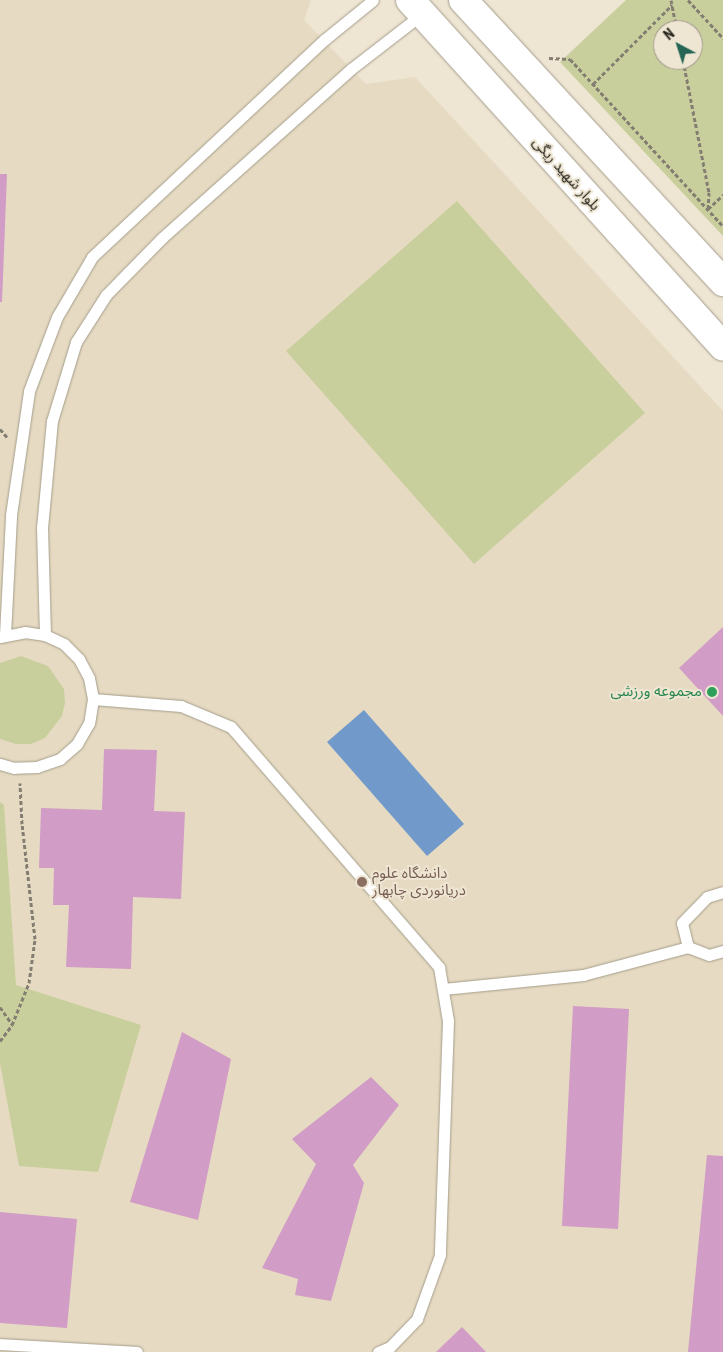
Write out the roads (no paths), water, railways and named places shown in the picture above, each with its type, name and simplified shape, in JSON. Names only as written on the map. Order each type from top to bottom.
[{"type":"highway","points":[[462,0],[723,282]]},
{"type":"highway","name":"بلوار شهید ریگی","points":[[416,7],[723,347]]},
{"type":"lane","points":[[0,764],[20,768],[37,768],[60,759],[77,744],[89,723],[93,699],[89,678],[79,660],[64,644],[45,635],[25,632],[2,636],[11,515],[29,391],[57,317],[92,257],[324,40],[373,0]]},
{"type":"lane","points":[[45,635],[42,528],[52,421],[76,342],[106,295],[162,237],[351,69],[416,7]]},
{"type":"lane","points":[[93,699],[181,706],[231,727],[439,966],[448,1021],[440,1255],[417,1318],[390,1347],[378,1352]]},
{"type":"lane","points":[[688,947],[682,923],[707,898],[723,892]]},
{"type":"lane","points":[[442,989],[583,975],[688,947],[709,955],[723,952]]},
{"type":"lane","points":[[0,1344],[137,1352]]},
{"type":"water","points":[[364,710],[464,824],[427,856],[327,742]]},
{"type":"place","name":"مجموعه ورزشی","points":[[712,692]]},
{"type":"place","name":"دانشگاه علوم دریانوردی چابهار","points":[[362,882]]}]
